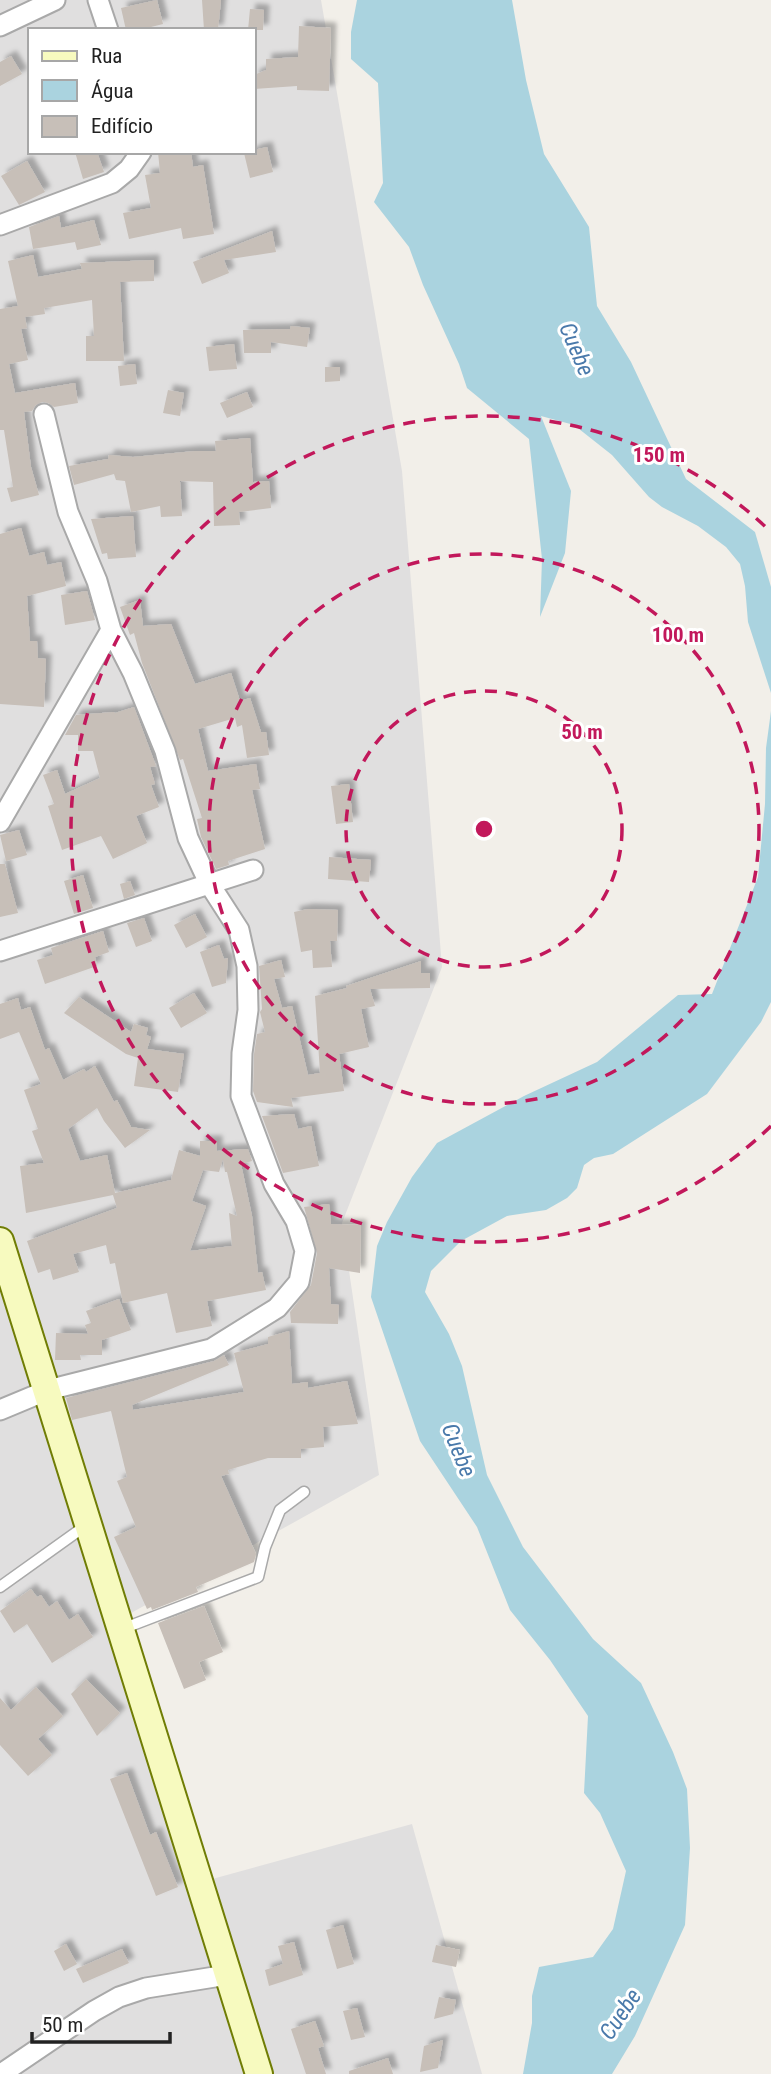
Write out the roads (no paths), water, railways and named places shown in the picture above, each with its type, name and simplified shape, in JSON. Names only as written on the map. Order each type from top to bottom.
[{"type":"main road","points":[[0,1241],[258,2074]]},
{"type":"street","points":[[0,26],[55,0]]},
{"type":"street","points":[[98,0],[107,28]]},
{"type":"street","points":[[0,225],[112,183],[129,169],[140,154]]},
{"type":"street","points":[[0,1410],[48,1390],[211,1349],[277,1308],[299,1282],[305,1251],[296,1222],[274,1184],[240,1096],[248,1010],[247,966],[239,930],[210,885],[188,838],[165,751],[133,673],[111,630],[97,581],[68,512],[44,414]]},
{"type":"street","points":[[0,822],[111,630]]},
{"type":"street","points":[[0,951],[253,870]]},
{"type":"street","points":[[3,2068],[119,1997],[164,1984],[227,1975]]},
{"type":"lane","points":[[121,1629],[258,1577],[265,1547],[280,1510],[304,1492]]},
{"type":"lane","points":[[0,1587],[88,1524]]},
{"type":"water","name":"Cuebe","points":[[357,0],[512,0],[526,80],[544,154],[589,227],[597,306],[631,362],[686,479],[755,532],[771,587],[771,693],[748,622],[740,564],[726,547],[698,526],[649,497],[612,455],[574,425],[541,416],[571,491],[565,553],[540,617],[542,559],[529,439],[467,388],[409,247],[374,202],[383,183],[378,83],[351,59],[351,32]]},
{"type":"water","name":"Cuebe","points":[[771,711],[771,1002],[761,1022],[707,1094],[613,1154],[594,1158],[584,1165],[577,1188],[567,1198],[546,1210],[507,1216],[461,1241],[431,1271],[425,1292],[449,1334],[462,1366],[487,1475],[523,1547],[593,1639],[641,1683],[687,1789],[690,1848],[685,1925],[635,2036],[612,2074],[523,2074],[532,2023],[532,1996],[539,1967],[593,1957],[613,1929],[626,1871],[600,1813],[584,1793],[588,1716],[550,1660],[510,1610],[477,1527],[420,1441],[371,1297],[377,1246],[412,1177],[437,1143],[524,1096],[597,1062],[678,995],[712,994],[758,877]]}]
